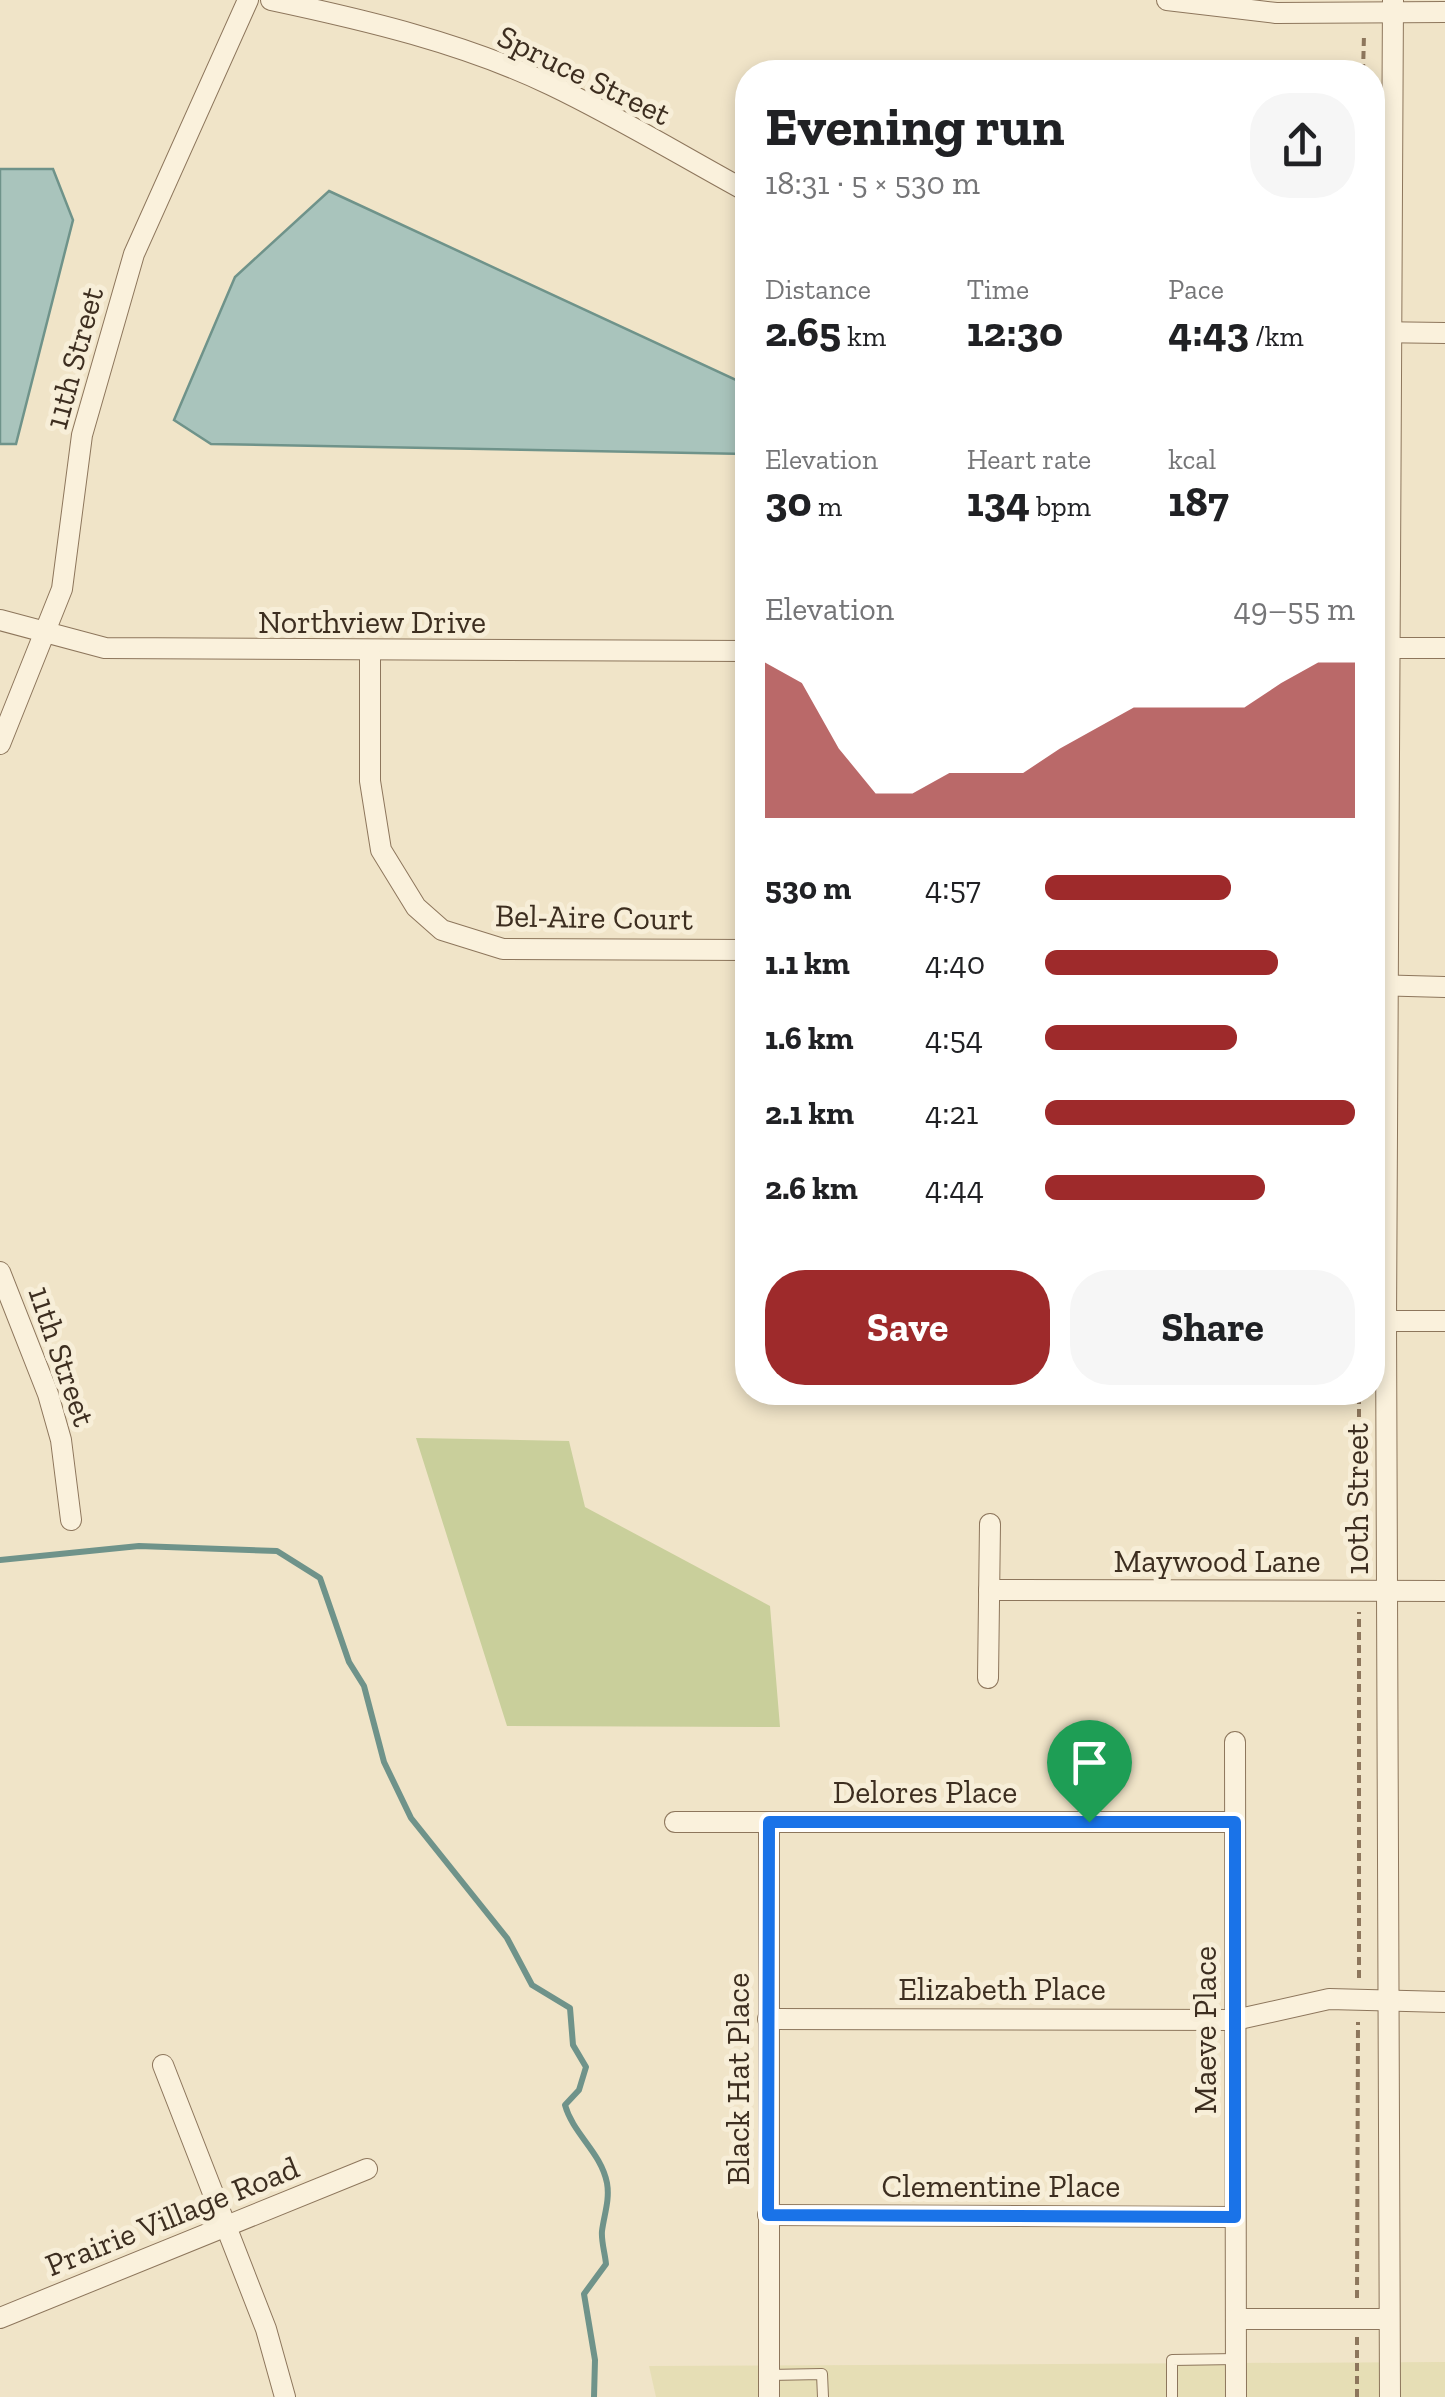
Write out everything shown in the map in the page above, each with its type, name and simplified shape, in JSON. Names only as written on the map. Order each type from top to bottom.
[{"type":"street","name":"11th Street","points":[[0,744],[62,589],[82,436],[134,254],[248,0]]},
{"type":"street","name":"Spruce Street","points":[[270,0],[354,17],[456,48],[549,84],[735,185]]},
{"type":"street","points":[[1167,0],[1276,13],[1364,12],[1393,5],[1445,12]]},
{"type":"street","name":"10th Street","points":[[1385,224],[1393,5]]},
{"type":"street","points":[[1385,333],[1445,333]]},
{"type":"street","name":"Northview Drive","points":[[0,620],[105,648],[370,653],[735,651]]},
{"type":"street","points":[[1385,648],[1445,648]]},
{"type":"street","name":"Bel-Aire Court","points":[[370,653],[370,781],[381,850],[416,907],[442,930],[468,942],[503,949],[735,950]]},
{"type":"street","points":[[1385,986],[1445,987]]},
{"type":"street","name":"11th Street","points":[[0,1272],[48,1394],[61,1440],[71,1520]]},
{"type":"street","points":[[1385,1321],[1445,1321]]},
{"type":"street","name":"10th Street","points":[[1382,1405],[1388,1591],[1390,2397]]},
{"type":"street","points":[[988,1678],[990,1524]]},
{"type":"street","name":"Maywood Lane","points":[[989,1590],[1445,1592]]},
{"type":"street","name":"Maeve Place","points":[[1235,1742],[1236,2397]]},
{"type":"street","name":"Delores Place","points":[[675,1822],[1235,1822]]},
{"type":"street","name":"Black Hat Place","points":[[769,1822],[769,2397]]},
{"type":"street","name":"Elizabeth Place","points":[[768,2019],[1235,2020],[1315,2002],[1445,2002]]},
{"type":"street","points":[[164,2064],[266,2329],[286,2397]]},
{"type":"street","name":"Prairie Village Road","points":[[0,2318],[367,2169]]},
{"type":"street","name":"Clementine Place","points":[[768,2215],[1235,2217]]},
{"type":"street","points":[[1236,2318],[1390,2319]]},
{"type":"lane","points":[[1172,2397],[1172,2360],[1236,2359]]},
{"type":"lane","points":[[769,2375],[822,2374],[823,2397]]},
{"type":"path","points":[[1364,12],[1364,60]]},
{"type":"path","points":[[1356,2397],[1359,1405]]},
{"type":"shaded area","points":[[1445,2362],[1445,2397],[656,2397],[649,2366]]},
{"type":"green space","points":[[416,1438],[569,1441],[585,1507],[770,1606],[780,1727],[507,1726]]},
{"type":"water","points":[[0,169],[53,169],[73,220],[16,444],[0,444]]},
{"type":"water","points":[[329,191],[735,379],[735,454],[211,444],[174,420],[235,277]]},
{"type":"waterway","points":[[0,1560],[139,1546],[277,1551],[320,1578],[349,1662],[364,1686],[384,1762],[411,1818],[507,1938],[532,1985],[570,2008],[573,2045],[586,2067],[579,2090],[565,2105],[599,2162],[608,2189],[602,2235],[606,2264],[584,2294],[595,2360],[594,2397]]},
{"type":"route","points":[[769,1822],[1089,1822],[1235,1822],[1235,2217],[768,2215],[769,1822]]}]
